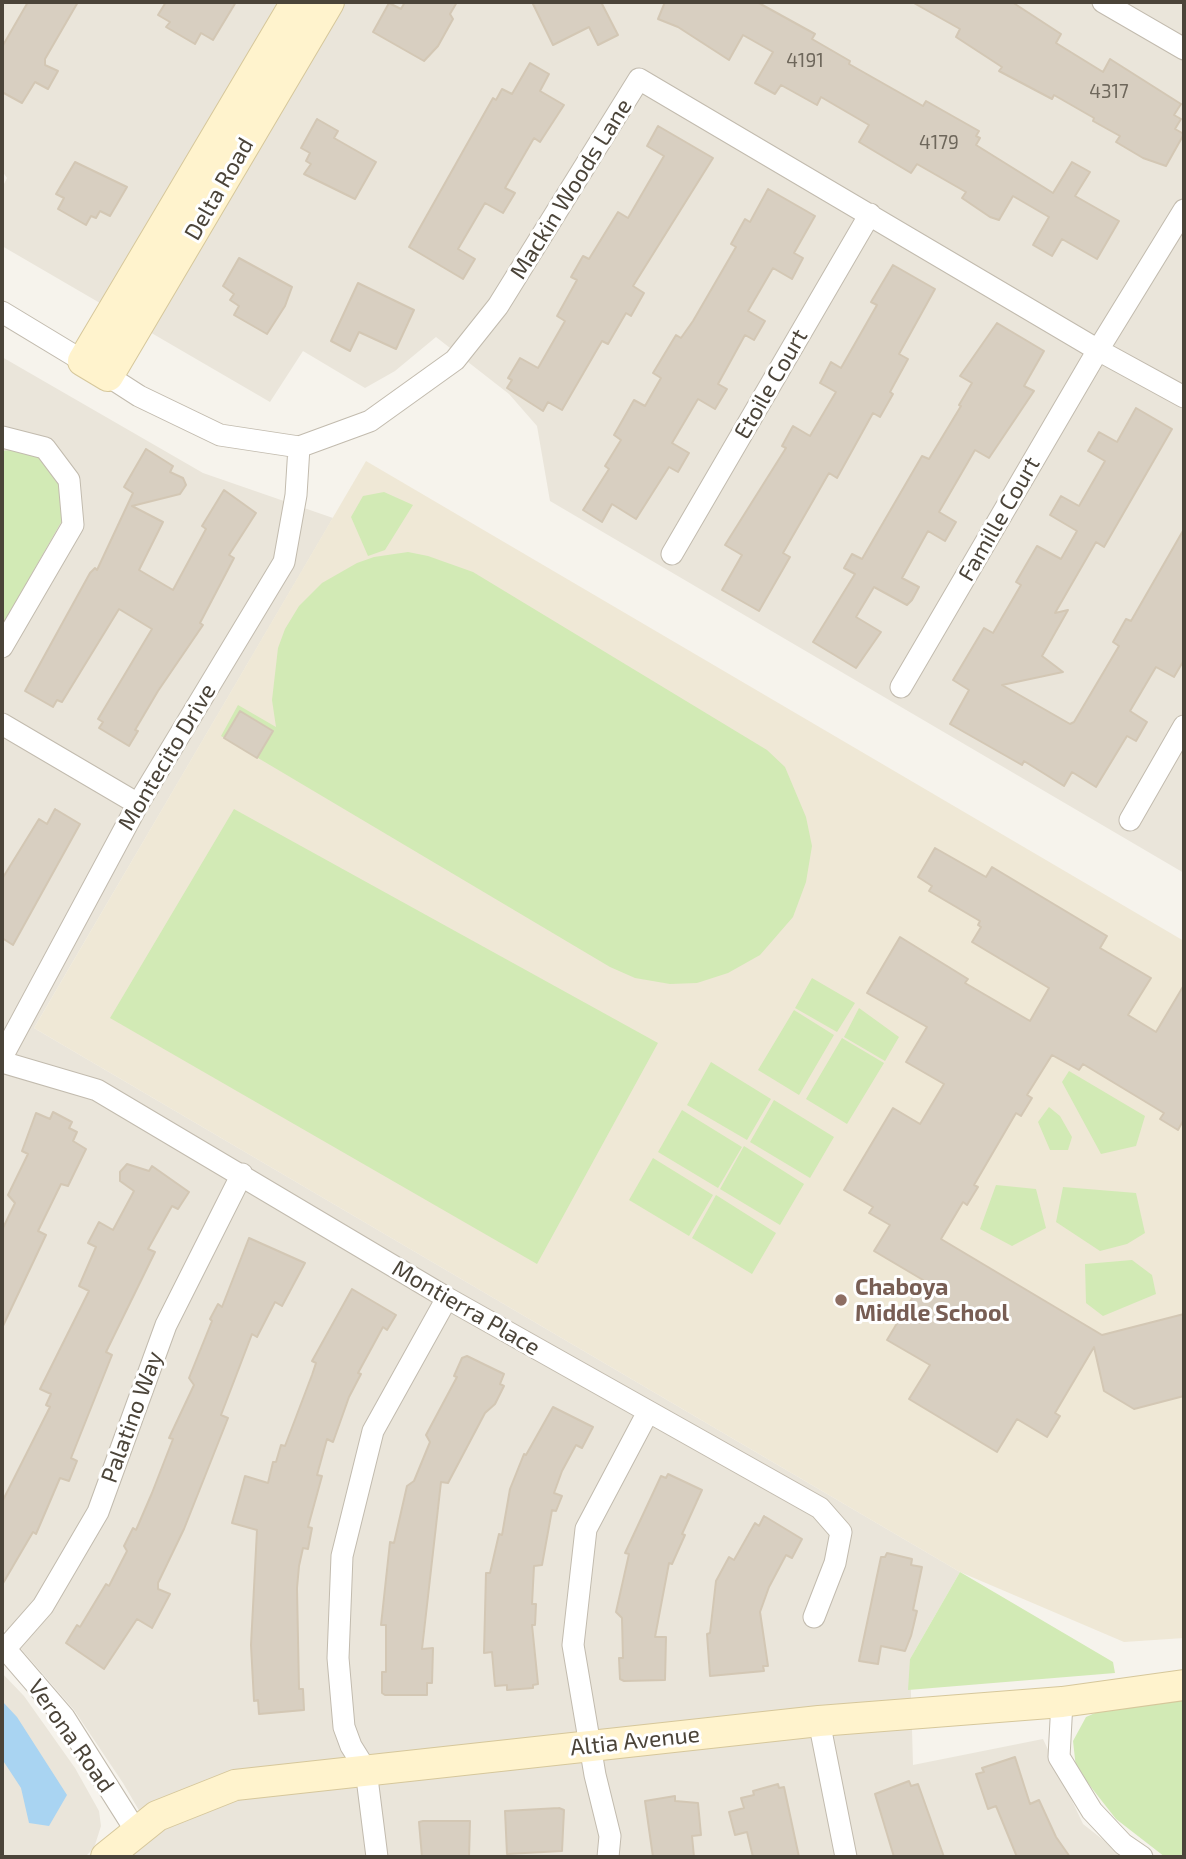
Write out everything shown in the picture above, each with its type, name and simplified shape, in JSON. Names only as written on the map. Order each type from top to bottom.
[{"type":"street","name":"Delta Road","points":[[95,369],[296,2]]},
{"type":"street","name":"Delta Road","points":[[95,369],[329,2]]},
{"type":"street","points":[[1103,2],[1184,49]]},
{"type":"street","name":"Mackin Woods Lane","points":[[2,312],[139,396],[220,435],[299,447],[370,421],[455,360],[498,306],[639,79],[1098,350],[1184,397]]},
{"type":"street","name":"Famille Court","points":[[901,687],[1098,350],[1184,211]]},
{"type":"street","name":"Etoile Court","points":[[672,554],[870,214]]},
{"type":"street","points":[[2,437],[45,448],[69,480],[73,525],[2,647]]},
{"type":"street","name":"Montecito Drive","points":[[2,1060],[138,804],[284,562],[296,495],[299,447]]},
{"type":"street","points":[[2,723],[138,804]]},
{"type":"street","points":[[1130,820],[1184,726]]},
{"type":"street","name":"Montierra Place","points":[[2,1060],[97,1090],[447,1298],[820,1508],[841,1532],[835,1563],[814,1617]]},
{"type":"street","name":"Palatino Way","points":[[4,1646],[43,1606],[98,1512],[166,1325],[242,1174]]},
{"type":"street","points":[[377,1857],[366,1770],[351,1746],[344,1727],[338,1658],[342,1556],[373,1432],[447,1298]]},
{"type":"street","points":[[608,1857],[610,1836],[590,1746],[573,1645],[586,1529],[648,1412]]},
{"type":"street","name":"Verona Road","points":[[4,1646],[64,1717],[136,1831]]},
{"type":"street","name":"Altia Avenue","points":[[106,1857],[157,1816],[235,1786],[819,1721],[1062,1702],[1184,1685]]},
{"type":"street","points":[[1062,1702],[1059,1757],[1093,1811],[1123,1844],[1142,1857]]},
{"type":"street","points":[[819,1721],[846,1857]]},
{"type":"shaded area","points":[[2,2],[1184,2],[1184,873],[550,501],[537,426],[509,394],[436,337],[395,371],[365,388],[303,351],[270,402],[2,246],[2,188],[7,178],[2,171]]},
{"type":"shaded area","points":[[2,357],[203,473],[333,518],[34,1028],[960,1572],[910,1659],[913,1765],[1043,1739],[1083,1824],[1125,1857],[124,1857],[154,1836],[123,1783],[74,1710],[2,1627]]},
{"type":"shaded area","name":"Chaboya Middle School","points":[[366,461],[1184,941],[1184,1638],[1124,1642],[960,1572],[34,1028]]},
{"type":"shaded area","points":[[2,1673],[24,1696],[75,1768],[99,1811],[101,1826],[94,1848],[85,1857],[2,1857]]},
{"type":"green space","points":[[18,449],[40,456],[57,472],[64,517],[2,626],[2,451]]},
{"type":"green space","points":[[384,492],[413,505],[385,550],[368,556],[351,517],[363,496]]},
{"type":"green space","points":[[408,552],[473,572],[767,750],[785,767],[806,817],[812,846],[806,882],[793,917],[760,955],[728,973],[697,983],[670,984],[635,978],[610,967],[221,736],[238,705],[276,727],[272,700],[278,648],[285,629],[299,606],[322,583],[357,563],[374,557]]},
{"type":"green space","points":[[234,809],[658,1043],[537,1264],[110,1018]]},
{"type":"green space","points":[[812,978],[855,1003],[837,1032],[795,1008]]},
{"type":"green space","points":[[859,1008],[899,1037],[885,1061],[844,1037]]},
{"type":"green space","points":[[794,1010],[834,1035],[799,1095],[758,1070]]},
{"type":"green space","points":[[842,1038],[884,1063],[847,1124],[806,1099]]},
{"type":"green space","points":[[711,1062],[771,1099],[747,1140],[687,1105]]},
{"type":"green space","points":[[1069,1071],[1145,1116],[1136,1146],[1101,1154],[1062,1082]]},
{"type":"green space","points":[[774,1100],[834,1137],[810,1178],[750,1142]]},
{"type":"green space","points":[[1049,1107],[1060,1116],[1072,1137],[1068,1150],[1050,1150],[1038,1122]]},
{"type":"green space","points":[[682,1110],[742,1147],[718,1188],[658,1152]]},
{"type":"green space","points":[[744,1146],[804,1184],[780,1225],[720,1189]]},
{"type":"green space","points":[[653,1158],[713,1195],[689,1236],[629,1200]]},
{"type":"green space","points":[[996,1185],[1036,1189],[1046,1228],[1012,1246],[980,1229]]},
{"type":"green space","points":[[1063,1187],[1136,1193],[1145,1233],[1127,1244],[1100,1251],[1056,1222]]},
{"type":"green space","points":[[716,1195],[776,1233],[752,1274],[692,1238]]},
{"type":"green space","points":[[1132,1260],[1152,1275],[1156,1294],[1103,1316],[1086,1303],[1085,1264]]},
{"type":"green space","points":[[960,1572],[1113,1662],[1115,1673],[908,1690],[910,1659]]},
{"type":"green space","points":[[1184,1699],[1184,1857],[1165,1857],[1116,1819],[1076,1768],[1073,1741],[1086,1717],[1113,1705]]},
{"type":"water","points":[[2,1701],[17,1717],[67,1795],[49,1826],[29,1823],[21,1788],[2,1759]]},
{"type":"building","points":[[28,2],[78,2],[45,59],[45,65],[58,71],[48,89],[35,82],[22,103],[2,92],[2,47]]},
{"type":"building","points":[[166,2],[236,2],[213,40],[201,33],[195,44],[166,27],[170,22],[158,15]]},
{"type":"building","points":[[405,2],[457,2],[450,14],[453,19],[438,46],[424,61],[373,32],[389,3],[401,9]]},
{"type":"building","points":[[532,2],[601,2],[618,35],[598,45],[589,27],[553,45]]},
{"type":"building","points":[[665,2],[757,2],[815,34],[812,39],[850,61],[849,64],[923,106],[926,101],[979,131],[976,136],[980,138],[976,145],[1053,193],[1072,162],[1090,172],[1075,196],[1119,221],[1097,259],[1062,239],[1052,256],[1033,245],[1049,217],[1013,196],[999,220],[962,198],[966,192],[917,164],[911,173],[859,142],[869,125],[821,97],[817,105],[781,85],[775,94],[755,83],[773,52],[743,35],[729,60],[678,27],[658,19]]},
{"type":"building","points":[[912,2],[1012,2],[1061,34],[1056,43],[1103,72],[1110,59],[1181,104],[1174,115],[1181,119],[1175,129],[1184,134],[1166,166],[1143,158],[1116,142],[1120,136],[1054,95],[1052,99],[999,71],[1002,67],[956,37],[960,29]]},
{"type":"building","points":[[530,63],[549,74],[540,91],[564,105],[540,142],[534,138],[505,188],[515,193],[503,213],[485,203],[458,249],[475,259],[463,279],[409,247],[493,98],[496,100],[502,89],[512,94]]},
{"type":"building","points":[[317,119],[338,131],[334,138],[376,162],[355,199],[304,174],[311,164],[306,161],[310,153],[301,148]]},
{"type":"building","points":[[658,126],[713,158],[633,286],[644,293],[631,316],[626,313],[608,344],[602,341],[562,410],[548,402],[543,411],[507,388],[512,380],[508,378],[520,358],[538,368],[565,321],[557,316],[577,280],[571,277],[583,256],[589,259],[618,212],[628,218],[664,156],[647,146]]},
{"type":"building","points":[[75,162],[127,187],[110,216],[100,211],[96,218],[91,216],[86,225],[58,209],[64,198],[56,194]]},
{"type":"building","points":[[768,189],[815,216],[794,253],[803,258],[792,279],[773,268],[748,311],[765,321],[754,340],[745,335],[718,384],[727,389],[715,409],[698,399],[672,443],[689,453],[678,472],[669,467],[636,519],[612,504],[602,522],[583,510],[609,469],[605,466],[621,440],[614,435],[634,400],[645,406],[661,378],[653,373],[676,335],[681,338],[693,321],[736,247],[731,244],[745,219],[750,222]]},
{"type":"building","points":[[239,258],[292,287],[285,306],[267,334],[234,315],[239,306],[230,300],[234,294],[223,286]]},
{"type":"building","points":[[893,265],[935,289],[899,354],[908,359],[880,417],[873,413],[837,478],[829,473],[783,553],[790,557],[759,611],[722,590],[742,555],[725,545],[786,448],[782,446],[793,426],[810,436],[836,392],[820,383],[831,362],[841,368],[877,305],[871,302]]},
{"type":"building","points":[[358,283],[414,310],[396,349],[359,332],[350,351],[331,341]]},
{"type":"building","points":[[997,323],[1044,351],[1024,386],[1034,391],[989,458],[975,450],[939,512],[956,522],[945,541],[928,531],[902,578],[919,587],[912,600],[907,605],[874,587],[856,617],[881,632],[856,668],[813,642],[855,574],[844,568],[852,554],[862,559],[922,456],[929,459],[961,406],[959,405],[972,383],[960,376]]},
{"type":"building","points":[[1136,408],[1172,429],[1104,547],[1096,542],[1055,613],[1068,610],[1042,656],[1063,672],[1002,685],[1070,724],[1074,722],[1119,646],[1113,642],[1126,619],[1131,621],[1184,529],[1184,660],[1174,677],[1156,667],[1130,711],[1147,722],[1136,741],[1127,736],[1096,787],[1072,772],[1064,786],[1024,761],[1022,765],[950,724],[969,690],[953,680],[984,628],[993,633],[1021,585],[1016,582],[1037,546],[1061,559],[1077,531],[1050,515],[1061,496],[1079,506],[1105,461],[1088,451],[1099,432],[1117,442]]},
{"type":"building","points":[[146,449],[173,466],[170,472],[183,478],[186,485],[180,494],[132,506],[163,522],[139,570],[173,590],[206,529],[202,526],[224,490],[256,513],[229,555],[234,558],[200,623],[203,625],[158,691],[135,730],[138,731],[129,746],[99,728],[103,722],[98,719],[152,629],[119,609],[62,702],[57,700],[53,707],[25,691],[90,573],[95,568],[97,570],[133,493],[124,487]]},
{"type":"building","points":[[240,711],[273,731],[257,758],[224,738]]},
{"type":"building","points":[[55,809],[80,824],[13,945],[2,938],[2,879],[39,819],[47,824]]},
{"type":"building","points":[[935,848],[986,877],[992,867],[1107,936],[1100,948],[1151,978],[1128,1015],[1156,1032],[1184,985],[1184,1119],[1178,1130],[1160,1119],[1164,1113],[1083,1064],[1079,1070],[1052,1055],[1027,1095],[1032,1098],[1021,1116],[1016,1113],[974,1185],[978,1187],[967,1205],[963,1202],[941,1239],[1102,1335],[1184,1314],[1184,1396],[1134,1409],[1104,1391],[1094,1347],[1055,1413],[1060,1416],[1047,1437],[1017,1419],[997,1452],[909,1399],[930,1365],[887,1340],[923,1280],[874,1251],[890,1225],[869,1213],[873,1207],[844,1190],[893,1108],[920,1124],[944,1084],[906,1062],[927,1027],[867,993],[900,937],[968,979],[965,983],[1030,1021],[1049,988],[972,942],[981,927],[978,925],[980,921],[929,891],[932,886],[918,877]]},
{"type":"building","points":[[53,1112],[72,1122],[69,1128],[77,1132],[73,1141],[86,1149],[68,1186],[61,1184],[38,1231],[46,1235],[2,1328],[2,1230],[15,1203],[8,1195],[28,1154],[22,1151],[36,1113],[50,1119]]},
{"type":"building","points":[[127,1164],[149,1171],[152,1166],[189,1192],[178,1209],[172,1206],[148,1249],[155,1252],[106,1352],[112,1355],[71,1458],[77,1461],[69,1481],[60,1478],[36,1534],[33,1532],[2,1585],[2,1502],[50,1407],[46,1405],[51,1394],[40,1389],[89,1291],[79,1286],[96,1247],[88,1243],[99,1222],[113,1230],[134,1191],[120,1181],[120,1172]]},
{"type":"building","points":[[249,1238],[305,1263],[282,1306],[275,1302],[257,1337],[252,1334],[221,1415],[228,1418],[184,1529],[158,1583],[158,1589],[170,1594],[152,1628],[137,1619],[104,1669],[66,1643],[77,1625],[80,1627],[106,1584],[109,1586],[127,1551],[124,1546],[133,1528],[136,1530],[173,1439],[169,1438],[194,1385],[189,1378],[212,1321],[210,1319],[218,1304],[222,1307]]},
{"type":"building","points":[[352,1289],[396,1315],[387,1330],[383,1327],[358,1373],[361,1374],[349,1397],[333,1442],[327,1439],[317,1475],[322,1476],[308,1527],[312,1528],[308,1549],[303,1548],[297,1588],[299,1689],[303,1689],[304,1710],[259,1714],[258,1700],[254,1701],[251,1645],[257,1530],[232,1523],[245,1476],[268,1483],[273,1462],[276,1462],[281,1445],[285,1446],[312,1375],[316,1363],[312,1361]]},
{"type":"building","points":[[467,1356],[504,1374],[500,1384],[504,1386],[495,1404],[485,1413],[448,1483],[441,1482],[422,1649],[433,1648],[432,1683],[427,1683],[427,1695],[385,1695],[382,1693],[382,1672],[386,1672],[386,1625],[381,1625],[390,1542],[394,1543],[407,1486],[414,1481],[430,1442],[426,1435],[457,1377],[454,1376],[462,1358]]},
{"type":"building","points":[[553,1407],[593,1427],[582,1448],[576,1445],[562,1471],[554,1493],[562,1496],[556,1511],[552,1510],[542,1565],[534,1566],[532,1604],[536,1604],[535,1625],[532,1625],[538,1684],[533,1685],[533,1688],[507,1690],[507,1685],[495,1686],[492,1652],[484,1653],[486,1573],[490,1573],[499,1534],[502,1535],[510,1489],[524,1454],[526,1455]]},
{"type":"building","points":[[668,1474],[702,1490],[672,1564],[669,1563],[655,1637],[666,1637],[665,1680],[624,1681],[620,1679],[619,1658],[623,1658],[622,1618],[616,1612],[629,1554],[625,1553],[661,1476],[666,1478]]},
{"type":"building","points":[[764,1516],[802,1539],[792,1558],[786,1555],[769,1587],[760,1612],[768,1666],[763,1666],[764,1671],[710,1676],[707,1634],[710,1633],[716,1581],[729,1557],[734,1560],[755,1523],[759,1526]]},
{"type":"building","points":[[887,1553],[912,1559],[911,1565],[922,1567],[913,1610],[917,1611],[911,1636],[905,1651],[881,1646],[878,1664],[859,1661],[881,1557],[885,1557]]},
{"type":"building","points":[[1015,1757],[1030,1804],[1039,1800],[1056,1837],[1070,1857],[1017,1857],[996,1806],[988,1809],[976,1774],[984,1772],[982,1768]]},
{"type":"building","points":[[909,1781],[911,1786],[918,1784],[944,1857],[894,1857],[875,1794]]},
{"type":"building","points":[[778,1784],[779,1788],[784,1787],[799,1857],[753,1857],[747,1832],[735,1835],[729,1812],[744,1808],[741,1798],[754,1795],[753,1791]]},
{"type":"building","points":[[675,1796],[675,1801],[698,1803],[701,1835],[692,1836],[694,1857],[653,1857],[645,1801]]},
{"type":"building","points":[[564,1810],[562,1851],[507,1854],[505,1811]]},
{"type":"building","points":[[470,1821],[469,1857],[422,1857],[419,1822]]},
{"type":"place","name":"Chaboya Middle School","points":[[841,1300]]}]
